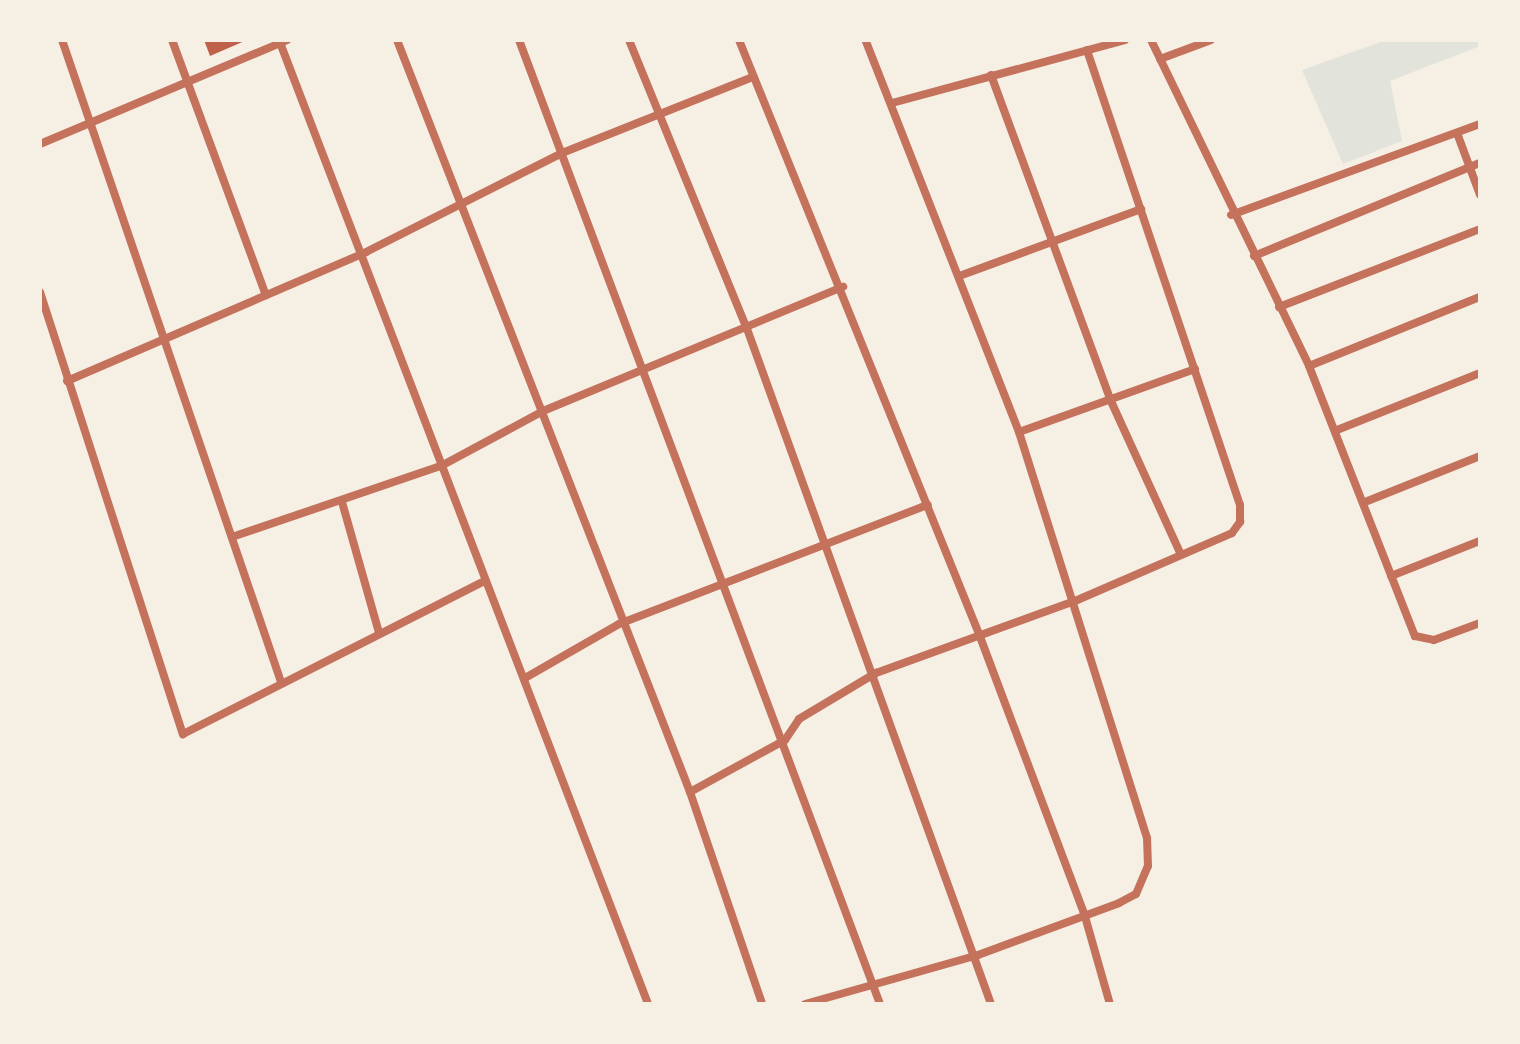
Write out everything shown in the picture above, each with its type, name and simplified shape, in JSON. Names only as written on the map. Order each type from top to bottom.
[{"type":"street","points":[[62,40],[166,334],[281,682]]},
{"type":"street","points":[[172,40],[266,295]]},
{"type":"street","points":[[397,40],[543,411],[619,624],[690,792],[762,1004]]},
{"type":"street","points":[[519,40],[785,740],[880,1004]]},
{"type":"street","points":[[629,40],[746,326],[978,955],[991,1004]]},
{"type":"street","points":[[739,40],[843,287],[979,634],[1084,913],[1110,1004]]},
{"type":"street","points":[[805,1004],[978,955],[1136,894],[1148,866],[1147,838],[1075,601],[1019,432],[962,275],[865,40]]},
{"type":"street","points":[[892,103],[1125,40]]},
{"type":"street","points":[[1151,40],[1231,215],[1309,366],[1337,430],[1391,576],[1422,642],[1480,623]]},
{"type":"street","points":[[1160,59],[1211,40]]},
{"type":"street","points":[[40,144],[282,41],[366,252],[482,582],[525,678],[648,1004]]},
{"type":"street","points":[[690,792],[785,740],[799,719],[876,673],[1075,601],[1232,533],[1240,522],[1195,369],[1087,50]]},
{"type":"street","points":[[991,75],[1110,399],[1181,555]]},
{"type":"street","points":[[67,381],[166,334],[366,252],[462,199],[562,153],[657,112],[753,77]]},
{"type":"street","points":[[1231,215],[1480,124]]},
{"type":"street","points":[[1457,133],[1480,195]]},
{"type":"street","points":[[1254,256],[1480,163]]},
{"type":"street","points":[[962,275],[1055,244],[1141,209]]},
{"type":"street","points":[[1279,307],[1480,229]]},
{"type":"street","points":[[232,537],[441,466],[543,411],[843,287]]},
{"type":"street","points":[[40,292],[183,734],[482,582]]},
{"type":"street","points":[[1309,366],[1480,297]]},
{"type":"street","points":[[1019,432],[1195,369]]},
{"type":"street","points":[[1337,430],[1480,373]]},
{"type":"street","points":[[1365,502],[1480,456]]},
{"type":"street","points":[[342,502],[379,633]]},
{"type":"street","points":[[525,678],[619,624],[928,505]]},
{"type":"street","points":[[1391,576],[1480,541]]},
{"type":"shaded area","points":[[1386,40],[1480,40],[1480,46],[1390,81],[1402,141],[1343,164],[1302,70]]},
{"type":"building","points":[[204,40],[247,40],[210,56]]}]
